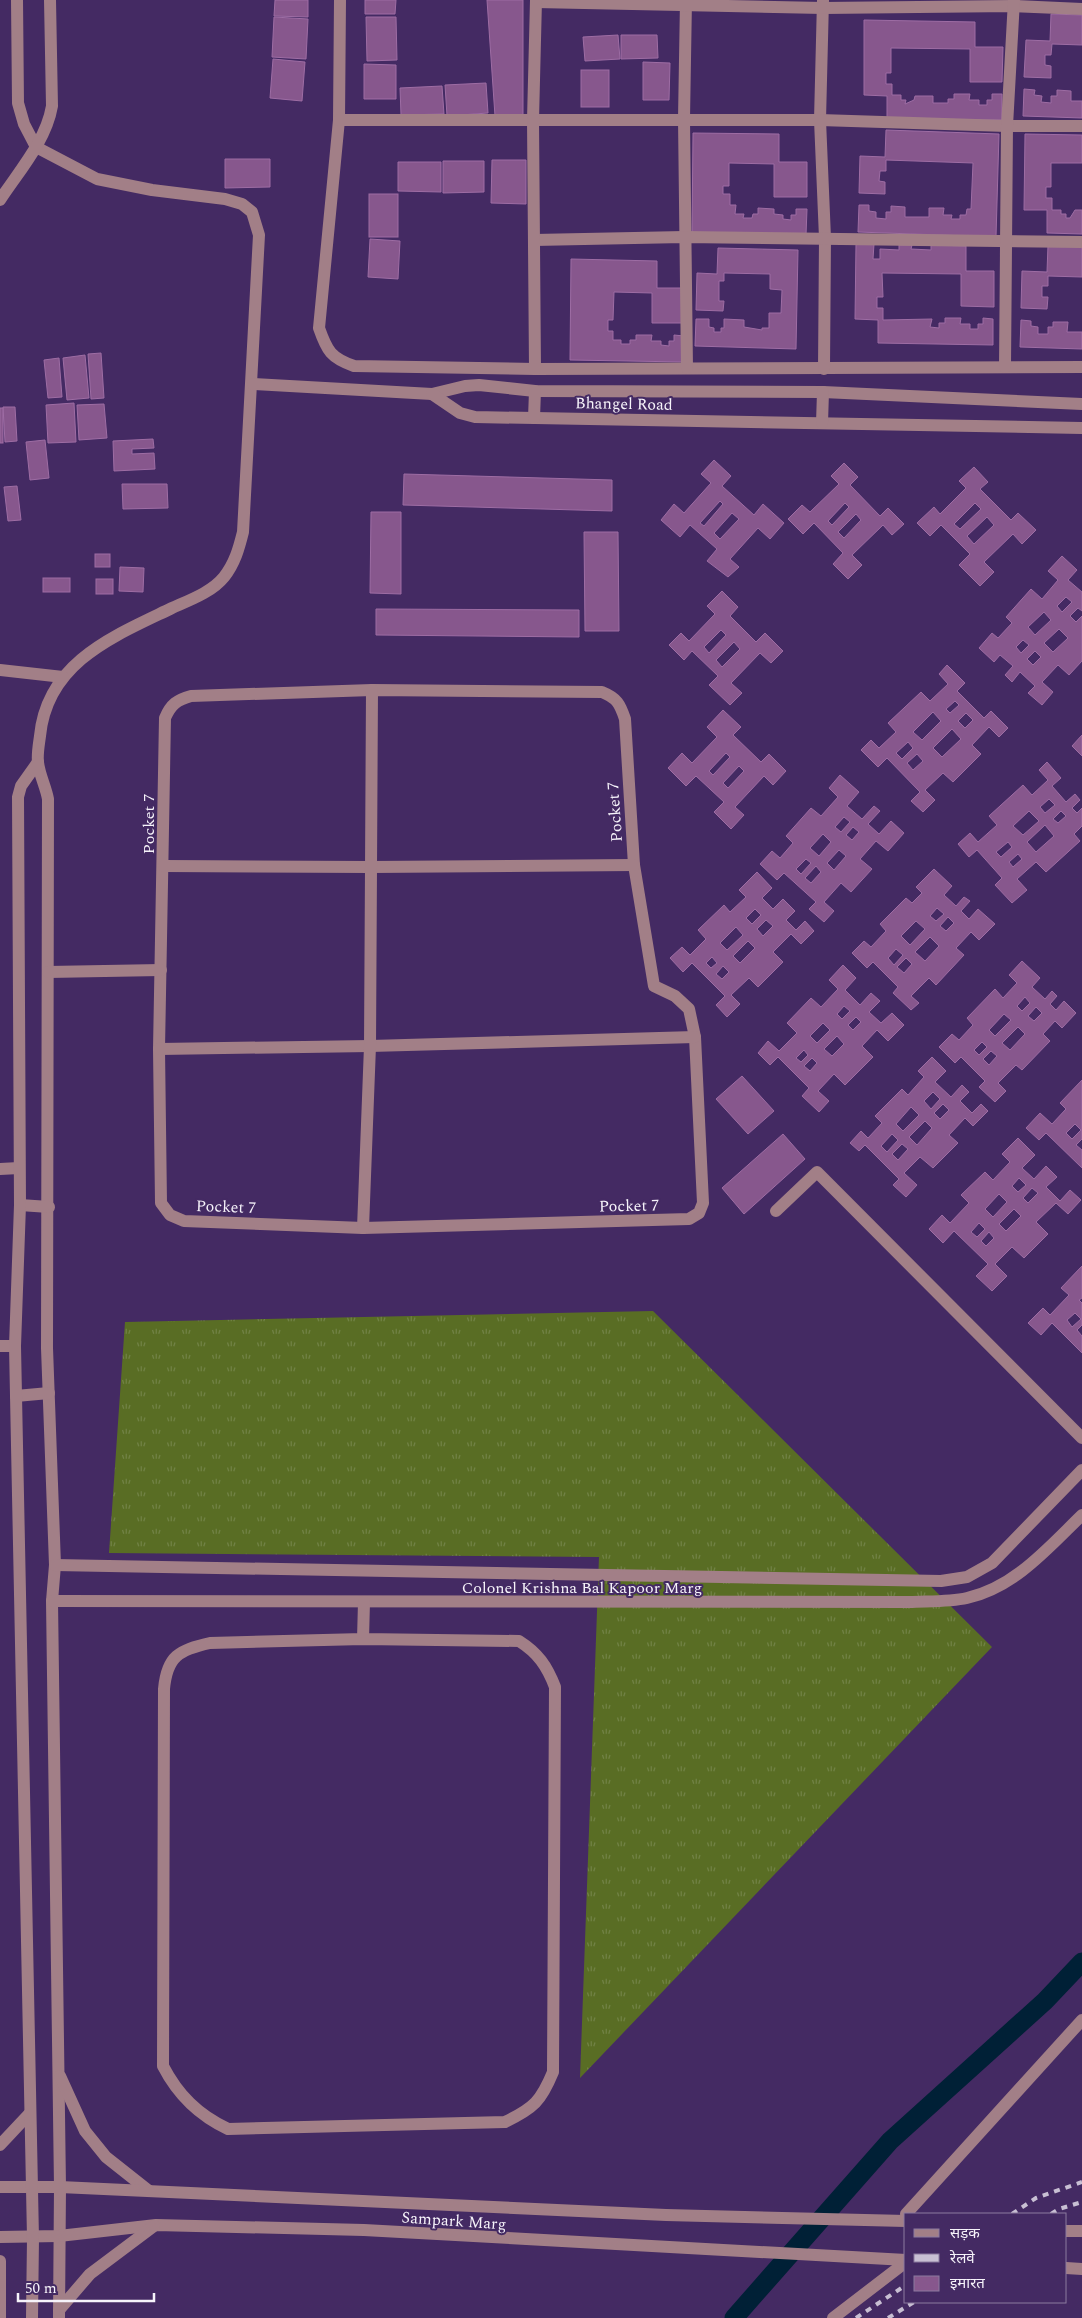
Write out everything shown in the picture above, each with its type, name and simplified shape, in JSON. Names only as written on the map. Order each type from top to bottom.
[{"type":"street","points":[[17,0],[18,103],[24,124],[36,147],[98,179],[152,190],[225,199],[242,204],[252,212],[259,235],[253,384],[243,532],[234,562],[223,578],[206,592],[115,636],[90,652],[63,677],[49,698],[42,721],[38,762],[48,799],[49,1393],[55,1565],[52,1601],[60,2187],[59,2314]]},
{"type":"street","points":[[0,200],[36,147],[50,120],[52,106],[50,0]]},
{"type":"street","points":[[340,0],[339,120],[319,328],[327,349],[338,360],[354,366],[535,369],[1082,367]]},
{"type":"street","points":[[535,369],[533,120],[536,1],[823,4],[1013,3],[1082,9]]},
{"type":"street","points":[[686,3],[684,237],[687,368]]},
{"type":"street","points":[[1005,367],[1007,126],[1013,3]]},
{"type":"street","points":[[823,4],[820,120],[825,238],[824,369]]},
{"type":"street","points":[[339,120],[820,120],[1007,126],[1082,126]]},
{"type":"street","points":[[534,240],[684,237],[1082,242]]},
{"type":"street","name":"Bhangel Road","points":[[253,384],[432,394],[465,386],[479,385],[535,392],[823,392],[1082,404]]},
{"type":"street","points":[[534,418],[535,392]]},
{"type":"street","points":[[822,423],[823,392]]},
{"type":"street","name":"Bhangel Road","points":[[432,394],[460,413],[475,417],[1082,428]]},
{"type":"street","points":[[0,670],[63,677]]},
{"type":"street","points":[[363,1228],[370,1046],[372,690]]},
{"type":"street","name":"Pocket 7","points":[[372,690],[602,692],[614,697],[620,704],[625,719],[634,865],[654,986],[675,996],[689,1009],[696,1036],[703,1203],[699,1213],[689,1219],[363,1228],[184,1221],[170,1215],[161,1203],[159,1049],[164,866],[165,718],[170,707],[177,700],[191,696],[372,690]]},
{"type":"street","points":[[32,2318],[33,2238],[30,2187],[15,1346],[20,1205],[18,797],[22,786],[38,762]]},
{"type":"street","points":[[164,866],[634,865]]},
{"type":"street","points":[[48,972],[161,970]]},
{"type":"street","points":[[159,1049],[370,1046],[696,1036]]},
{"type":"street","points":[[0,1169],[19,1168]]},
{"type":"street","points":[[776,1212],[818,1172],[1082,1438]]},
{"type":"street","points":[[20,1205],[48,1207]]},
{"type":"street","points":[[0,1346],[15,1346]]},
{"type":"street","points":[[16,1396],[49,1393]]},
{"type":"street","points":[[55,1565],[941,1581],[966,1578],[992,1563],[1082,1470]]},
{"type":"street","name":"Colonel Krishna Bal Kapoor Marg","points":[[52,1601],[909,1602],[966,1598],[992,1590],[1020,1574],[1082,1516]]},
{"type":"street","points":[[364,1602],[364,1639]]},
{"type":"street","points":[[364,1639],[519,1641],[534,1651],[547,1667],[555,1687],[553,2072],[543,2096],[526,2112],[505,2122],[228,2129],[208,2119],[192,2106],[174,2087],[163,2066],[164,1689],[166,1667],[175,1656],[190,1648],[210,1643],[364,1639]]},
{"type":"street","points":[[908,2213],[1082,2020]]},
{"type":"street","points":[[58,2072],[85,2131],[106,2157],[149,2191]]},
{"type":"street","points":[[0,2145],[30,2113]]},
{"type":"street","name":"Sampark Marg","points":[[0,2187],[60,2187],[666,2215],[887,2220],[904,2218]]},
{"type":"street","points":[[59,2314],[90,2274],[156,2225]]},
{"type":"street","name":"Sampark Marg","points":[[0,2237],[33,2238],[60,2236],[156,2225],[364,2230],[904,2261]]},
{"type":"street","points":[[1067,2231],[1082,2232]]},
{"type":"street","points":[[0,2261],[0,2318]]},
{"type":"street","points":[[833,2318],[904,2263]]},
{"type":"street","points":[[1067,2268],[1082,2269]]},
{"type":"green space","points":[[653,1311],[992,1647],[580,2078],[599,1557],[109,1553],[125,1322]]},
{"type":"building","points":[[275,0],[308,0],[308,17],[274,16]]},
{"type":"building","points":[[365,0],[396,0],[395,14],[365,14]]},
{"type":"building","points":[[487,0],[523,0],[523,117],[495,116]]},
{"type":"building","points":[[1051,14],[1082,15],[1082,45],[1052,44],[1051,55],[1045,55],[1045,65],[1051,66],[1051,78],[1024,77],[1026,40],[1050,41]]},
{"type":"building","points":[[274,17],[308,19],[306,59],[272,57]]},
{"type":"building","points":[[366,17],[396,17],[397,60],[367,61]]},
{"type":"building","points":[[864,20],[975,22],[975,47],[1003,47],[1002,82],[970,82],[970,49],[891,48],[891,73],[886,73],[886,84],[892,84],[892,95],[901,95],[901,100],[906,100],[905,104],[914,100],[915,96],[933,96],[933,103],[948,103],[948,99],[954,99],[954,94],[970,94],[969,100],[979,100],[979,105],[987,105],[987,100],[992,100],[992,94],[1002,94],[1002,120],[887,119],[887,96],[864,95]]},
{"type":"building","points":[[618,35],[620,59],[585,61],[583,37]]},
{"type":"building","points":[[621,35],[657,35],[658,58],[621,59]]},
{"type":"building","points":[[273,59],[305,62],[302,101],[270,98]]},
{"type":"building","points":[[643,62],[670,63],[669,100],[643,100]]},
{"type":"building","points":[[364,64],[396,65],[396,99],[364,99]]},
{"type":"building","points":[[581,70],[609,70],[609,107],[581,107]]},
{"type":"building","points":[[486,83],[488,113],[447,116],[445,85]]},
{"type":"building","points":[[442,86],[444,114],[401,115],[400,88]]},
{"type":"building","points":[[1024,89],[1035,90],[1034,95],[1042,96],[1041,102],[1051,103],[1051,96],[1057,96],[1057,90],[1071,91],[1071,101],[1082,101],[1082,118],[1023,116]]},
{"type":"building","points":[[886,130],[999,134],[996,237],[858,232],[859,205],[869,205],[869,211],[876,212],[876,218],[886,219],[886,212],[891,212],[891,206],[905,207],[905,217],[929,217],[929,208],[944,208],[943,215],[952,215],[951,219],[960,219],[960,215],[966,215],[967,209],[971,209],[973,163],[886,160],[886,171],[880,171],[879,181],[885,182],[885,194],[859,193],[860,156],[885,157]]},
{"type":"building","points":[[693,133],[779,134],[779,162],[807,162],[807,197],[774,197],[774,164],[729,163],[729,186],[723,186],[723,194],[730,194],[730,205],[736,205],[735,214],[744,214],[743,218],[752,218],[753,214],[758,214],[758,208],[774,209],[774,214],[783,215],[783,219],[791,220],[791,215],[796,215],[796,209],[807,209],[806,235],[692,234]]},
{"type":"building","points":[[1025,134],[1082,135],[1082,163],[1051,163],[1051,187],[1046,187],[1046,198],[1052,198],[1052,210],[1061,210],[1061,214],[1066,214],[1066,218],[1070,218],[1075,210],[1082,210],[1082,234],[1047,233],[1047,210],[1024,210]]},
{"type":"building","points":[[225,159],[270,159],[270,187],[225,188]]},
{"type":"building","points":[[492,160],[526,160],[526,204],[491,203]]},
{"type":"building","points":[[443,161],[484,161],[484,192],[443,193]]},
{"type":"building","points":[[398,162],[441,162],[441,192],[398,191]]},
{"type":"building","points":[[369,194],[398,194],[398,237],[369,237]]},
{"type":"building","points":[[370,239],[400,241],[398,279],[368,277]]},
{"type":"building","points":[[856,244],[874,244],[873,259],[880,259],[880,249],[899,250],[899,245],[912,245],[911,249],[931,250],[931,245],[966,246],[966,271],[994,271],[994,307],[961,306],[961,274],[882,273],[883,297],[877,297],[877,308],[883,308],[883,320],[932,319],[930,327],[939,328],[939,323],[945,323],[945,318],[961,318],[960,324],[970,324],[970,329],[978,329],[978,324],[983,324],[983,318],[993,319],[993,345],[878,343],[878,320],[855,319]]},
{"type":"building","points":[[1048,245],[1082,247],[1082,277],[1048,276],[1048,286],[1042,286],[1042,297],[1048,297],[1047,309],[1021,308],[1022,271],[1047,272]]},
{"type":"building","points":[[718,248],[798,250],[796,349],[695,346],[696,319],[709,319],[709,327],[714,328],[714,332],[721,332],[721,328],[724,328],[724,319],[744,320],[744,327],[762,330],[762,328],[769,328],[769,313],[781,313],[782,290],[770,289],[770,274],[724,273],[724,281],[719,281],[719,301],[724,301],[723,311],[696,310],[697,273],[717,274]]},
{"type":"building","points":[[571,259],[657,261],[657,288],[685,288],[684,323],[652,323],[652,293],[614,292],[613,320],[608,320],[608,331],[613,331],[613,340],[621,340],[621,344],[630,344],[630,340],[636,340],[636,335],[652,335],[651,341],[661,341],[661,345],[669,346],[669,341],[674,341],[674,335],[684,336],[684,362],[570,360]]},
{"type":"building","points":[[1021,320],[1031,321],[1031,326],[1038,327],[1038,334],[1048,334],[1048,327],[1053,327],[1053,322],[1068,322],[1067,332],[1082,332],[1082,349],[1020,347]]},
{"type":"building","points":[[101,353],[104,398],[91,399],[88,354]]},
{"type":"building","points":[[85,355],[89,398],[67,400],[63,358]]},
{"type":"building","points":[[59,358],[62,397],[48,398],[44,360]]},
{"type":"building","points":[[74,403],[76,442],[48,443],[46,405]]},
{"type":"building","points":[[104,404],[107,438],[79,440],[77,405]]},
{"type":"building","points":[[3,407],[15,407],[17,441],[5,442]]},
{"type":"building","points":[[0,408],[3,408],[3,443],[0,443]]},
{"type":"building","points":[[153,439],[154,448],[132,449],[132,454],[154,453],[155,469],[114,471],[113,441]]},
{"type":"building","points":[[45,440],[49,478],[30,480],[26,442]]},
{"type":"building","points":[[714,460],[731,476],[722,486],[754,515],[763,504],[784,523],[770,539],[758,528],[730,559],[739,567],[728,577],[707,561],[717,549],[690,525],[680,537],[661,520],[674,504],[684,513],[711,483],[701,474]],"holes":[[[720,501],[723,504],[704,526],[700,523]],[[732,513],[739,519],[720,539],[714,533]]]},
{"type":"building","points":[[844,463],[858,477],[850,485],[880,516],[888,508],[904,524],[892,535],[883,525],[852,555],[862,565],[848,579],[833,564],[843,553],[814,523],[803,534],[788,519],[802,505],[810,512],[839,484],[831,476]],"holes":[[[845,503],[849,507],[832,525],[828,521]],[[856,514],[861,520],[844,538],[838,532]]]},
{"type":"building","points":[[974,467],[988,482],[980,489],[1011,520],[1018,513],[1036,530],[1022,544],[1013,534],[984,562],[994,572],[980,586],[959,565],[970,554],[941,525],[930,536],[917,523],[934,507],[940,514],[966,488],[959,481]],"holes":[[[975,503],[981,509],[960,529],[954,524]],[[987,517],[994,525],[974,544],[967,536]]]},
{"type":"building","points":[[404,474],[612,480],[612,511],[403,505]]},
{"type":"building","points":[[122,484],[167,484],[168,508],[123,509]]},
{"type":"building","points":[[17,486],[21,520],[8,521],[4,487]]},
{"type":"building","points":[[371,512],[401,512],[401,594],[370,593]]},
{"type":"building","points":[[584,532],[618,532],[619,631],[585,631]]},
{"type":"building","points":[[95,554],[110,554],[110,567],[95,567]]},
{"type":"building","points":[[1062,556],[1077,570],[1068,580],[1082,592],[1082,611],[1078,608],[1070,616],[1076,622],[1082,616],[1082,661],[1069,675],[1058,665],[1042,682],[1053,692],[1042,705],[1028,693],[1035,686],[1020,672],[1012,682],[1005,675],[1013,666],[1000,655],[994,662],[979,648],[992,633],[998,638],[1012,623],[1006,617],[1031,589],[1042,599],[1058,580],[1048,571]],"holes":[[[1066,597],[1072,602],[1062,612],[1057,606]],[[1044,612],[1051,620],[1035,635],[1028,627]],[[1059,629],[1068,638],[1053,652],[1044,643]],[[1023,640],[1029,645],[1021,653],[1016,647]],[[1035,651],[1041,657],[1033,665],[1027,659]]]},
{"type":"building","points":[[120,567],[144,568],[143,592],[119,591]]},
{"type":"building","points":[[43,578],[70,578],[70,592],[43,592]]},
{"type":"building","points":[[96,579],[113,579],[113,594],[96,594]]},
{"type":"building","points":[[722,591],[738,607],[730,616],[756,642],[765,633],[783,651],[771,663],[760,653],[731,683],[742,693],[730,705],[709,685],[718,676],[692,651],[684,660],[669,645],[681,633],[689,641],[715,614],[707,606]],"holes":[[[721,630],[726,635],[709,653],[704,647]],[[734,642],[740,649],[722,667],[716,660]]]},
{"type":"building","points":[[376,609],[579,610],[579,637],[376,635]]},
{"type":"building","points":[[947,665],[965,683],[957,691],[984,718],[991,711],[1008,728],[999,737],[989,727],[972,745],[981,754],[953,782],[943,773],[925,790],[935,800],[923,812],[911,801],[920,792],[887,758],[878,767],[861,750],[871,740],[879,748],[896,732],[888,723],[921,692],[930,701],[948,684],[939,674]],"holes":[[[955,701],[959,705],[950,713],[946,709]],[[933,712],[941,721],[922,740],[913,732]],[[966,713],[973,720],[965,728],[958,721]],[[952,729],[961,739],[942,757],[933,748]],[[908,742],[913,748],[902,759],[896,753]],[[917,754],[923,761],[913,770],[907,763]]]},
{"type":"building","points":[[723,710],[741,727],[733,735],[761,762],[769,754],[786,771],[773,785],[764,776],[735,807],[744,815],[731,829],[714,812],[724,802],[696,776],[686,786],[668,768],[682,753],[692,763],[717,737],[707,727]],"holes":[[[726,753],[730,757],[713,775],[709,771]],[[739,766],[744,771],[728,788],[723,783]]]},
{"type":"building","points":[[1082,735],[1082,756],[1072,746]]},
{"type":"building","points":[[1047,762],[1061,778],[1052,786],[1066,802],[1075,794],[1080,800],[1072,808],[1077,813],[1082,808],[1082,826],[1074,834],[1080,841],[1046,872],[1036,862],[1017,879],[1027,890],[1012,903],[995,885],[1002,878],[977,850],[969,857],[958,844],[970,833],[978,842],[997,825],[989,816],[1023,785],[1032,795],[1048,780],[1039,770]],"holes":[[[1049,799],[1055,805],[1045,813],[1040,807]],[[1029,811],[1039,821],[1023,835],[1013,826]],[[1061,811],[1066,816],[1058,823],[1053,819]],[[1045,825],[1054,836],[1036,852],[1027,842]],[[1008,842],[1012,847],[1001,857],[996,852]],[[1018,854],[1022,859],[1013,867],[1009,862]]]},
{"type":"building","points":[[840,775],[859,792],[847,806],[862,819],[874,806],[880,811],[868,824],[879,834],[891,821],[904,833],[888,851],[876,841],[860,859],[872,869],[851,892],[841,883],[824,902],[834,911],[824,922],[809,909],[816,902],[784,873],[777,880],[760,864],[772,851],[780,858],[793,843],[786,836],[811,808],[821,816],[838,797],[829,788]],"holes":[[[844,817],[850,822],[841,832],[835,827]],[[853,827],[859,832],[852,840],[846,835]],[[823,834],[831,842],[819,856],[810,848]],[[839,850],[846,856],[834,870],[827,863]],[[806,859],[811,863],[801,874],[796,869]],[[816,866],[821,872],[811,883],[805,878]]]},
{"type":"building","points":[[934,869],[952,886],[944,895],[956,906],[964,897],[970,901],[961,911],[969,919],[978,909],[995,924],[979,940],[971,932],[956,948],[964,955],[936,985],[929,978],[911,996],[919,1003],[911,1010],[893,993],[898,987],[873,962],[867,968],[852,953],[864,941],[871,947],[886,931],[880,924],[906,898],[912,903],[922,893],[916,887]],"holes":[[[937,908],[944,914],[936,921],[930,916]],[[948,917],[954,923],[946,931],[940,926]],[[916,921],[925,929],[910,945],[901,936]],[[930,937],[939,946],[925,961],[915,952]],[[896,949],[903,955],[894,965],[888,958]],[[906,958],[912,964],[904,973],[897,967]]]},
{"type":"building","points":[[757,872],[772,888],[762,898],[773,909],[783,899],[795,911],[786,920],[796,930],[805,921],[814,931],[801,944],[791,934],[773,952],[783,962],[758,987],[749,978],[731,995],[740,1004],[727,1017],[716,1005],[725,996],[692,963],[683,972],[670,958],[682,947],[690,955],[706,939],[698,930],[724,905],[730,912],[746,897],[739,890]],"holes":[[[755,909],[761,915],[752,924],[746,918]],[[766,920],[773,926],[763,936],[757,929]],[[736,927],[743,935],[727,950],[720,943]],[[748,941],[755,948],[740,963],[733,956]],[[712,957],[717,963],[711,968],[706,963]],[[723,966],[729,972],[722,979],[716,974]]]},
{"type":"building","points":[[1022,961],[1040,978],[1032,987],[1045,999],[1052,991],[1057,996],[1050,1004],[1056,1010],[1064,1001],[1076,1013],[1062,1028],[1055,1021],[1043,1034],[1050,1041],[1022,1070],[1016,1065],[998,1083],[1006,1091],[995,1102],[979,1087],[985,1081],[961,1057],[955,1063],[939,1047],[952,1034],[959,1040],[973,1025],[967,1018],[995,989],[1003,998],[1017,983],[1009,975]],"holes":[[[1025,997],[1030,1003],[1022,1011],[1017,1006]],[[1036,1007],[1042,1013],[1034,1021],[1028,1016]],[[1004,1014],[1011,1020],[995,1036],[989,1030]],[[1018,1027],[1025,1034],[1010,1050],[1002,1043]],[[982,1042],[987,1047],[979,1055],[974,1050]],[[991,1051],[997,1056],[989,1065],[983,1059]]]},
{"type":"building","points":[[843,965],[856,978],[845,990],[860,1005],[871,993],[880,1001],[869,1012],[881,1023],[892,1013],[904,1025],[888,1041],[877,1030],[862,1046],[873,1057],[845,1085],[834,1074],[818,1091],[829,1101],[819,1112],[802,1096],[809,1088],[778,1057],[770,1065],[758,1053],[768,1041],[779,1051],[797,1033],[787,1023],[811,998],[821,1007],[838,989],[829,980]],"holes":[[[844,1006],[850,1011],[842,1019],[837,1014]],[[856,1017],[861,1022],[853,1030],[848,1025]],[[823,1023],[830,1030],[817,1043],[810,1036]],[[837,1036],[844,1044],[832,1056],[824,1049]],[[804,1050],[808,1055],[801,1062],[796,1058]],[[812,1058],[817,1063],[810,1071],[804,1066]]]},
{"type":"building","points":[[932,1057],[946,1071],[935,1082],[951,1097],[962,1085],[969,1092],[960,1101],[972,1113],[981,1104],[988,1111],[973,1126],[965,1118],[949,1135],[958,1143],[933,1168],[920,1157],[904,1173],[917,1185],[906,1197],[893,1185],[899,1179],[865,1145],[859,1151],[850,1143],[861,1131],[868,1138],[882,1123],[875,1116],[902,1089],[908,1095],[924,1077],[918,1071]],"holes":[[[933,1092],[940,1099],[931,1109],[924,1101]],[[943,1104],[949,1110],[940,1119],[934,1113]],[[911,1107],[919,1115],[903,1131],[896,1124]],[[925,1121],[932,1128],[917,1145],[909,1137]],[[892,1134],[898,1140],[887,1152],[881,1146]],[[902,1144],[908,1149],[898,1160],[892,1154]]]},
{"type":"building","points":[[742,1076],[774,1111],[748,1134],[716,1099]]},
{"type":"building","points":[[1082,1080],[1082,1139],[1076,1145],[1082,1150],[1082,1168],[1046,1133],[1039,1140],[1026,1128],[1040,1113],[1052,1124],[1066,1109],[1060,1103]],"holes":[[[1075,1124],[1081,1130],[1072,1139],[1066,1133]]]},
{"type":"building","points":[[783,1134],[805,1159],[744,1214],[722,1188]]},
{"type":"building","points":[[1018,1138],[1035,1155],[1022,1168],[1034,1179],[1046,1166],[1057,1177],[1046,1187],[1060,1201],[1070,1190],[1081,1200],[1068,1214],[1056,1203],[1036,1222],[1048,1234],[1024,1258],[1012,1247],[995,1264],[1007,1276],[992,1291],[976,1276],[988,1264],[954,1231],[943,1243],[929,1229],[942,1215],[950,1223],[969,1203],[961,1195],[985,1172],[993,1180],[1010,1162],[1002,1154]],"holes":[[[1019,1178],[1026,1185],[1018,1192],[1012,1186]],[[1032,1188],[1038,1193],[1028,1203],[1023,1198]],[[999,1194],[1007,1202],[993,1217],[985,1209]],[[1014,1209],[1021,1216],[1006,1231],[999,1224]],[[979,1223],[985,1229],[977,1237],[971,1232]],[[989,1232],[994,1238],[986,1246],[981,1241]]]},
{"type":"building","points":[[1082,1266],[1082,1298],[1079,1300],[1082,1303],[1082,1325],[1077,1330],[1082,1336],[1082,1353],[1052,1323],[1041,1335],[1028,1323],[1043,1308],[1050,1315],[1069,1295],[1061,1288]],"holes":[[[1075,1313],[1081,1319],[1072,1327],[1067,1320]]]},
{"type":"waterway","points":[[734,2318],[890,2141],[1045,2001],[1082,1962]]},
{"type":"railway","points":[[1014,2213],[1036,2198],[1082,2182]]},
{"type":"railway","points":[[1053,2213],[1059,2209],[1082,2202]]},
{"type":"railway","points":[[856,2318],[904,2286]]},
{"type":"railway","points":[[888,2318],[912,2303]]}]
